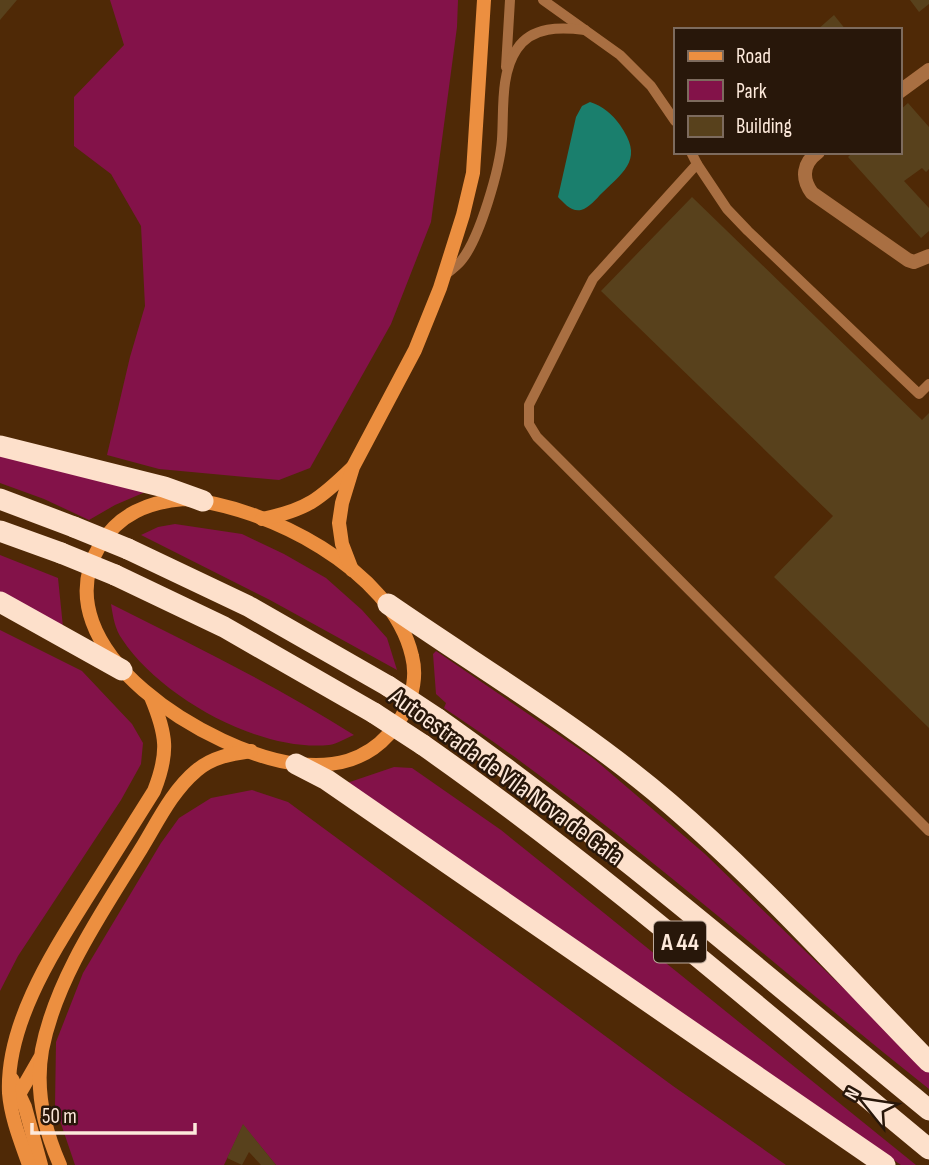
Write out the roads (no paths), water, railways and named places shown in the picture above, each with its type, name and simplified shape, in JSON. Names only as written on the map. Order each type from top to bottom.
[{"type":"highway","points":[[0,446],[164,487],[203,501]]},
{"type":"highway","name":"Autoestrada de Vila Nova de Gaia","points":[[0,499],[128,549],[248,606],[388,686],[498,761],[631,863],[929,1110]]},
{"type":"highway","name":"Autoestrada de Vila Nova de Gaia","points":[[0,531],[115,575],[224,627],[304,671],[423,745],[640,909],[929,1149]]},
{"type":"highway","points":[[0,602],[122,670]]},
{"type":"highway","points":[[388,604],[563,723],[668,802],[730,858],[929,1062]]},
{"type":"highway","points":[[296,764],[327,780],[885,1165]]},
{"type":"main road","points":[[352,570],[342,544],[339,523],[342,503],[353,467],[415,350],[444,275],[473,173],[484,0]]},
{"type":"main road","points":[[262,519],[306,507],[325,494],[353,467]]},
{"type":"main road","points":[[166,501],[203,501],[262,519],[290,531],[352,570],[388,604],[410,644],[415,666],[414,688],[405,710],[392,731],[374,749],[351,760],[324,765],[296,764],[252,751],[198,727],[150,695],[122,670],[102,646],[91,624],[86,598],[88,575],[96,552],[118,522],[139,508],[166,501]]},
{"type":"main road","points":[[41,1165],[24,1107],[5,1074],[43,970],[154,791],[164,766],[165,743],[160,719],[150,695]]},
{"type":"main road","points":[[60,1165],[43,1118],[40,1091],[42,1054],[50,1020],[83,947],[174,795],[199,768],[226,755],[252,751]]},
{"type":"main road","points":[[29,1165],[5,1106],[42,1054]]},
{"type":"street","points":[[901,91],[929,70]]},
{"type":"street","points":[[815,154],[806,165],[804,176],[812,193],[908,260],[914,262],[929,256]]},
{"type":"lane","points":[[444,275],[462,261],[477,231],[493,185],[501,144],[510,0]]},
{"type":"lane","points":[[543,0],[620,55],[651,86],[674,120]]},
{"type":"lane","points":[[506,74],[517,48],[533,35],[556,26],[585,30]]},
{"type":"lane","points":[[692,154],[727,209],[748,231],[919,394],[929,384]]},
{"type":"lane","points":[[697,163],[593,279],[529,405],[530,424],[546,447],[929,831]]},
{"type":"water","points":[[590,102],[603,108],[617,121],[627,136],[631,155],[625,170],[590,205],[574,210],[558,197],[576,117],[582,106]]}]
